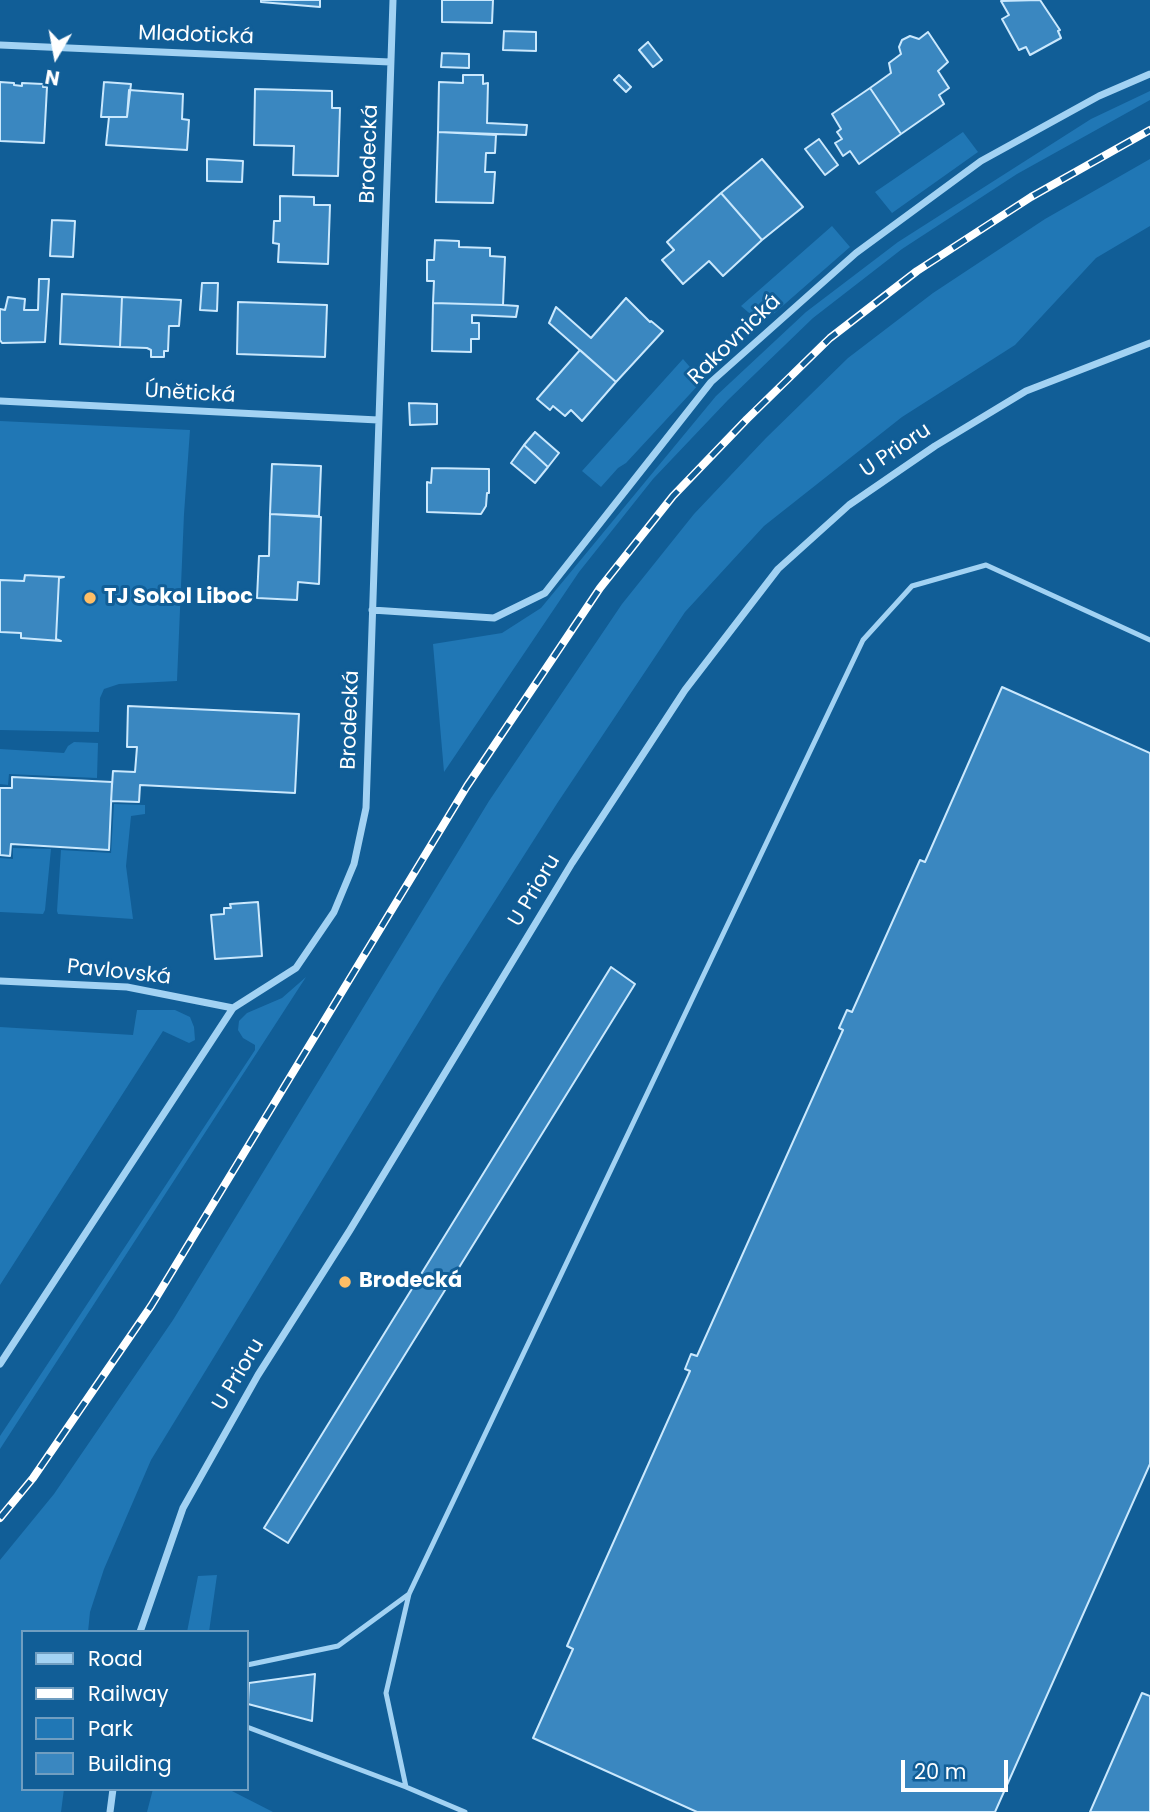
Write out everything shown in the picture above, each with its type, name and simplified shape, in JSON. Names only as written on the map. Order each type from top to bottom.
[{"type":"street","name":"Brodecká","points":[[0,1364],[233,1008],[296,968],[334,912],[354,864],[366,808],[393,0]]},
{"type":"street","name":"Mladotická","points":[[0,45],[390,62]]},
{"type":"street","name":"Rakovnická","points":[[372,610],[494,618],[545,593],[711,382],[856,253],[981,161],[1099,96],[1150,74]]},
{"type":"street","name":"U Prioru","points":[[141,1630],[183,1508],[258,1375],[350,1230],[572,863],[685,690],[778,569],[849,505],[935,446],[1026,391],[1150,343]]},
{"type":"street","name":"Únětická","points":[[0,401],[378,420]]},
{"type":"street","name":"Pavlovská","points":[[0,981],[127,987],[233,1008]]},
{"type":"street","points":[[110,1812],[113,1791]]},
{"type":"lane","points":[[406,1787],[386,1693],[410,1594],[863,640],[912,586],[986,565],[1150,640]]},
{"type":"lane","points":[[248,1665],[338,1646],[410,1594]]},
{"type":"lane","points":[[248,1727],[465,1812]]},
{"type":"green space","points":[[1150,91],[1150,100],[1017,174],[902,249],[813,318],[728,400],[653,479],[579,572],[444,772],[433,644],[502,633],[541,608],[716,396],[806,312],[898,242],[1091,119]]},
{"type":"green space","points":[[963,132],[978,152],[892,213],[875,192]]},
{"type":"green space","points":[[1150,159],[1150,226],[1096,258],[1015,345],[902,417],[764,526],[685,612],[558,802],[442,984],[151,1460],[104,1569],[90,1612],[88,1630],[21,1630],[21,1791],[64,1791],[61,1812],[0,1812],[0,1560],[54,1494],[173,1320],[489,801],[622,604],[694,514],[766,438],[848,358],[933,293],[1045,219]]},
{"type":"green space","points":[[832,226],[850,247],[762,324],[741,306]]},
{"type":"green space","points":[[683,359],[702,381],[601,487],[582,471]]},
{"type":"green space","name":"TJ Sokol Liboc","points":[[0,421],[190,430],[177,681],[119,684],[104,689],[100,698],[99,732],[0,730]]},
{"type":"green space","points":[[74,742],[98,743],[97,778],[9,774],[8,785],[0,784],[0,749],[64,753]]},
{"type":"green space","points":[[114,804],[145,805],[145,814],[131,816],[126,866],[133,919],[58,914],[61,850],[111,853]]},
{"type":"green space","points":[[13,848],[51,849],[43,914],[0,912],[0,858],[13,859]]},
{"type":"green space","points":[[306,977],[0,1449],[0,1436],[255,1050],[255,1045],[243,1038],[238,1030],[239,1021],[247,1013],[282,998]]},
{"type":"green space","points":[[137,1010],[175,1010],[190,1017],[195,1040],[189,1043],[163,1031],[0,1285],[0,1027],[133,1035]]},
{"type":"green space","points":[[217,1575],[209,1630],[187,1630],[198,1576]]},
{"type":"green space","points":[[152,1791],[232,1791],[273,1812],[147,1812]]},
{"type":"building","points":[[320,0],[320,7],[261,2]]},
{"type":"building","points":[[442,0],[493,0],[492,23],[442,22]]},
{"type":"building","points":[[1040,0],[1060,30],[1058,31],[1061,38],[1030,55],[1026,47],[1019,50],[1002,19],[1009,15],[1001,1]]},
{"type":"building","points":[[504,31],[536,32],[536,51],[503,50]]},
{"type":"building","points":[[928,32],[948,62],[938,71],[949,88],[939,95],[944,104],[901,134],[870,88],[891,73],[889,63],[901,54],[899,47],[902,40],[910,36],[919,39]]},
{"type":"building","points":[[648,42],[662,60],[653,67],[639,50]]},
{"type":"building","points":[[442,53],[469,54],[469,68],[441,67]]},
{"type":"building","points":[[463,75],[483,75],[483,84],[488,83],[487,123],[527,125],[526,135],[438,132],[439,82],[463,83]]},
{"type":"building","points":[[619,75],[631,87],[626,92],[614,80]]},
{"type":"building","points":[[0,82],[22,86],[22,83],[43,84],[43,87],[47,87],[44,143],[0,141]]},
{"type":"building","points":[[104,82],[131,84],[127,117],[101,117]]},
{"type":"building","points":[[870,88],[901,134],[859,164],[850,151],[843,156],[835,143],[842,139],[837,132],[841,129],[832,114]]},
{"type":"building","points":[[255,89],[332,91],[332,108],[340,108],[338,176],[293,175],[294,146],[254,145]]},
{"type":"building","points":[[129,90],[183,94],[182,119],[189,120],[187,150],[106,145],[109,117],[127,117]]},
{"type":"building","points":[[438,132],[496,135],[495,153],[486,153],[485,172],[495,172],[493,203],[436,202]]},
{"type":"building","points":[[819,139],[838,165],[825,175],[805,149]]},
{"type":"building","points":[[207,159],[243,161],[242,182],[207,181]]},
{"type":"building","points":[[762,159],[803,207],[762,240],[721,193]]},
{"type":"building","points":[[721,193],[762,240],[723,276],[709,261],[683,284],[662,260],[674,250],[667,242]]},
{"type":"building","points":[[280,196],[314,197],[314,205],[330,205],[328,264],[278,262],[279,244],[273,243],[274,221],[280,221]]},
{"type":"building","points":[[52,220],[75,221],[73,257],[50,256]]},
{"type":"building","points":[[435,240],[459,241],[459,247],[490,248],[490,256],[505,257],[503,305],[433,303],[434,281],[427,281],[427,260],[434,260]]},
{"type":"building","points":[[39,279],[49,279],[45,342],[2,343],[0,309],[5,310],[8,297],[25,299],[24,310],[38,310]]},
{"type":"building","points":[[202,283],[218,283],[217,311],[200,310]]},
{"type":"building","points":[[62,294],[122,297],[120,347],[60,344]]},
{"type":"building","points":[[122,297],[181,300],[179,326],[169,326],[168,351],[164,351],[164,357],[151,357],[151,350],[147,348],[120,347]]},
{"type":"building","points":[[626,298],[663,331],[616,382],[549,323],[556,307],[591,338]]},
{"type":"building","points":[[238,302],[327,305],[325,357],[237,354]]},
{"type":"building","points":[[433,303],[518,306],[516,317],[472,315],[472,323],[479,323],[479,339],[471,339],[471,352],[432,351]]},
{"type":"building","points":[[580,350],[616,382],[582,421],[571,410],[565,416],[553,406],[550,410],[537,399]]},
{"type":"building","points":[[409,403],[437,404],[437,424],[410,425]]},
{"type":"building","points":[[535,432],[559,453],[548,467],[524,445]]},
{"type":"building","points":[[524,445],[548,467],[535,483],[511,463]]},
{"type":"building","points":[[272,464],[321,466],[319,516],[270,514]]},
{"type":"building","points":[[432,468],[489,469],[489,493],[481,514],[427,512],[427,482],[431,483]]},
{"type":"building","points":[[270,514],[321,517],[319,584],[298,582],[297,600],[257,598],[259,556],[269,556]]},
{"type":"building","points":[[25,575],[64,577],[59,578],[56,639],[61,641],[21,638],[21,633],[0,632],[0,580],[24,581]]},
{"type":"building","points":[[1002,687],[1150,753],[1150,1464],[995,1812],[697,1812],[533,1738],[573,1649],[567,1646],[690,1371],[685,1369],[691,1354],[697,1356],[843,1030],[839,1028],[847,1010],[852,1012],[920,860],[925,862]]},
{"type":"building","points":[[128,706],[299,714],[295,793],[140,785],[139,802],[111,801],[113,771],[135,772],[137,747],[127,747]]},
{"type":"building","points":[[12,777],[112,782],[109,850],[11,844],[10,856],[0,855],[0,788],[12,788]]},
{"type":"building","points":[[258,902],[262,956],[215,959],[211,915],[224,914],[224,908],[231,908],[230,904]]},
{"type":"building","points":[[611,967],[635,984],[288,1543],[264,1528]]},
{"type":"building","points":[[315,1674],[312,1721],[248,1704],[249,1683]]},
{"type":"building","points":[[1142,1693],[1150,1696],[1150,1812],[1090,1812]]},
{"type":"railway","points":[[0,1518],[33,1478],[151,1306],[467,786],[600,588],[673,496],[830,338],[917,271],[1031,197],[1150,130]]},
{"type":"place","name":"TJ Sokol Liboc","points":[[90,598]]},
{"type":"place","name":"Brodecká","points":[[345,1282]]}]
